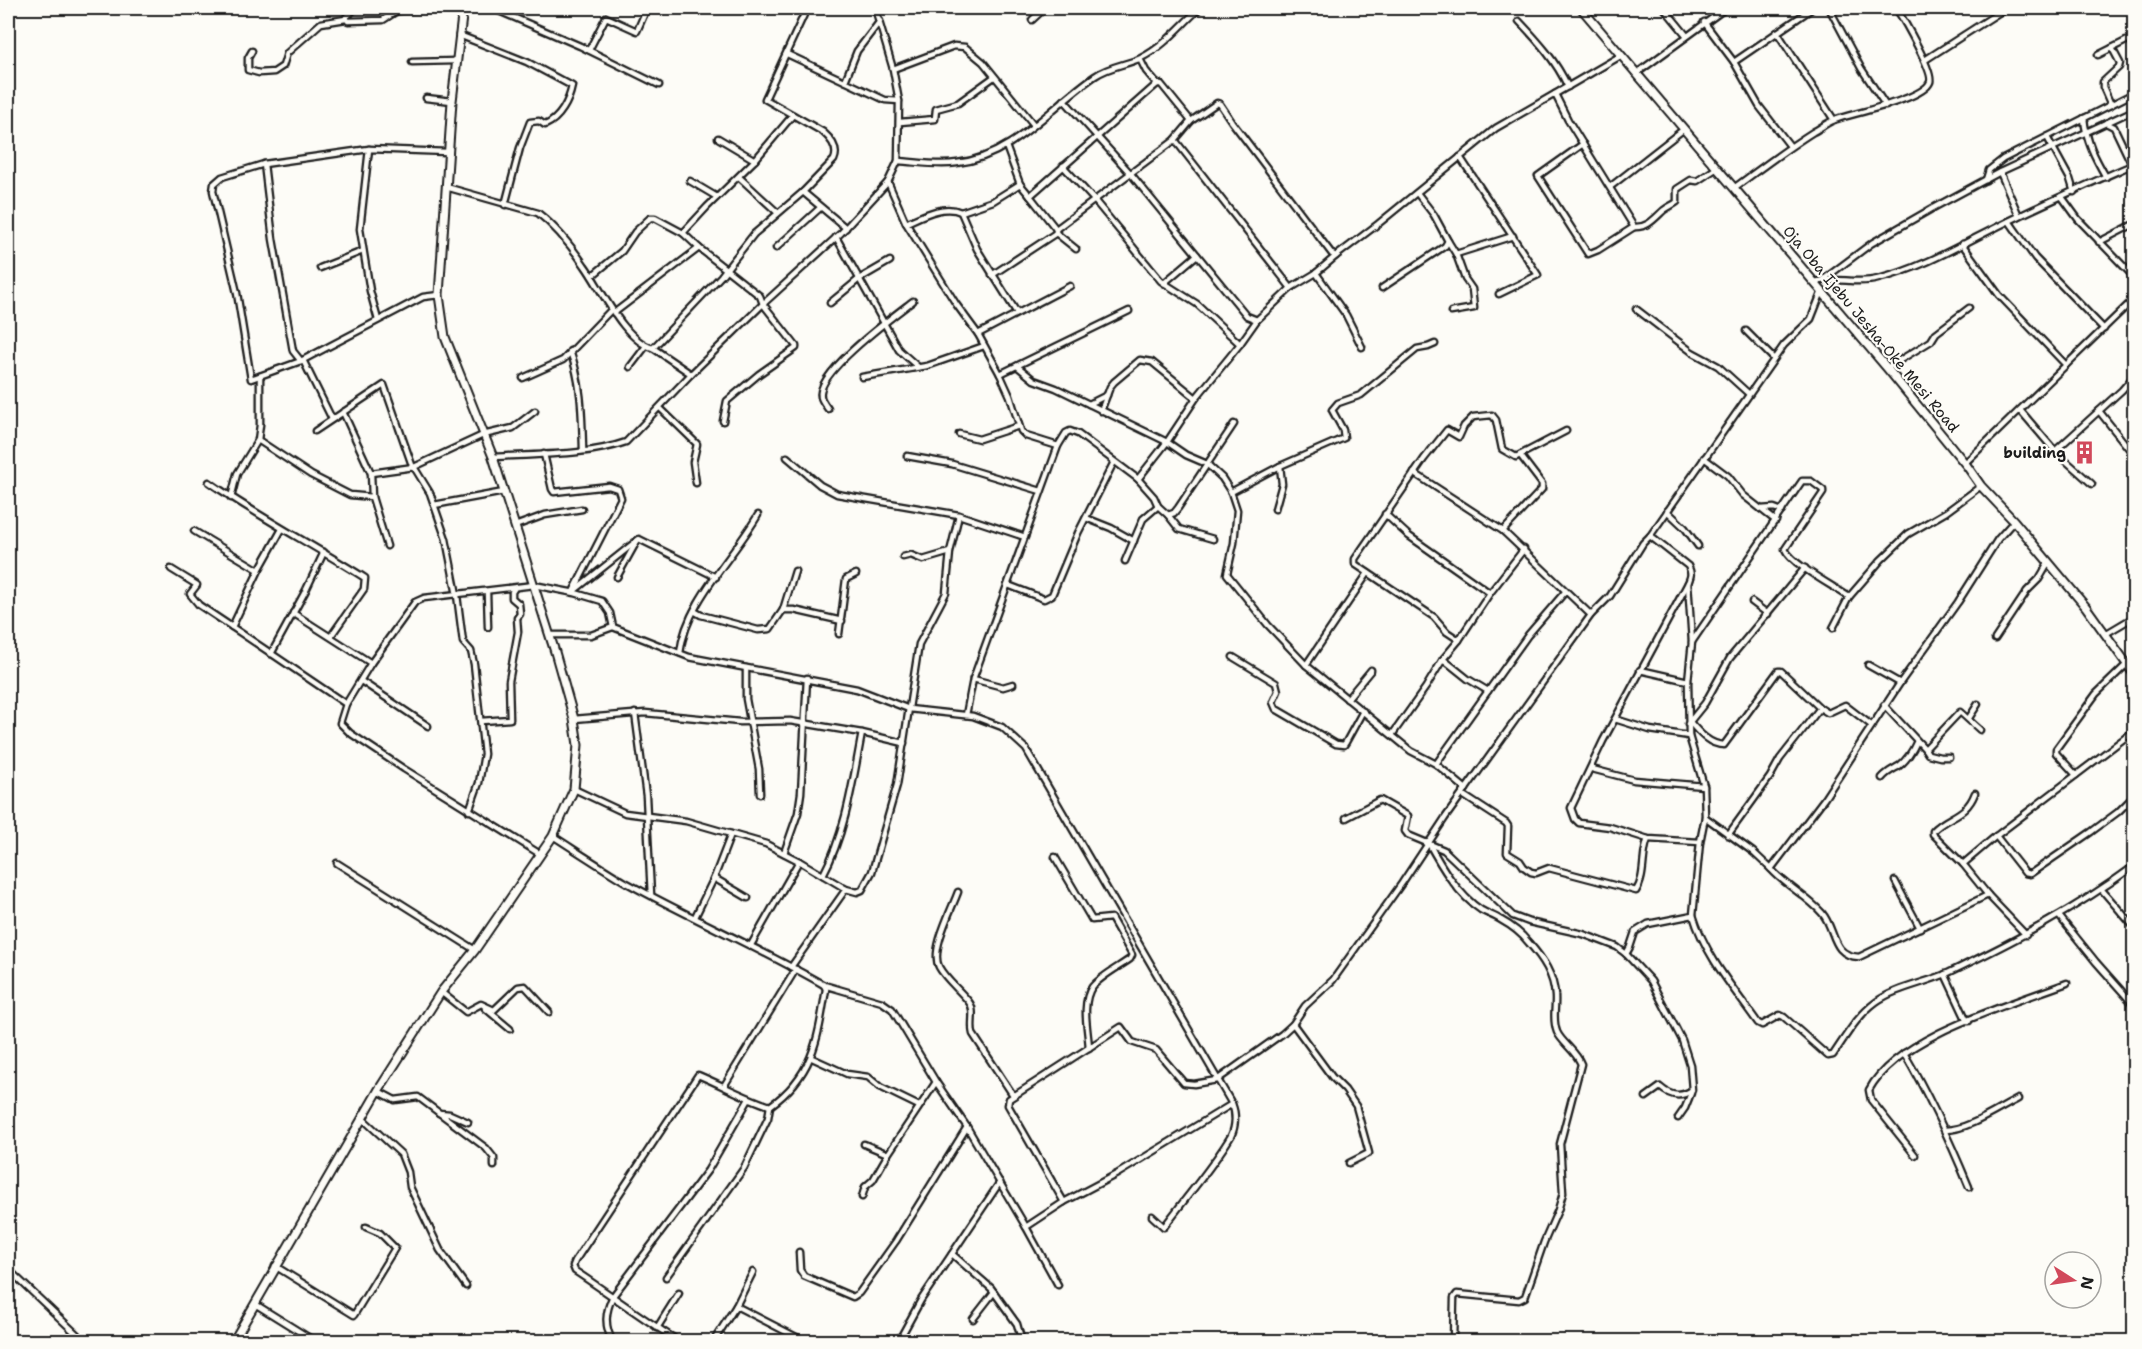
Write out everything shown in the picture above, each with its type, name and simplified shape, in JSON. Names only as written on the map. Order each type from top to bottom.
[{"type":"main road","points":[[232,1341],[378,1091],[441,992],[475,950],[553,836],[574,789],[578,745],[574,719],[550,635],[493,457],[445,337],[439,295],[452,101],[463,8]]},
{"type":"main road","name":"Oja Oba Ijebu Jesha-Oke Mesi Road","points":[[1581,8],[1815,282],[1982,486],[2049,562],[2107,633],[2134,674]]},
{"type":"street","points":[[346,19],[356,8],[394,10],[432,8]]},
{"type":"street","points":[[492,8],[588,50],[658,85]]},
{"type":"street","points":[[653,348],[726,269],[754,234],[803,192],[837,154],[830,138],[823,132],[765,99],[807,8]]},
{"type":"street","points":[[493,457],[583,450],[616,446],[626,442],[691,374],[846,228],[888,182],[898,161],[900,122],[893,69],[876,10],[885,8]]},
{"type":"street","points":[[1032,20],[1045,8]]},
{"type":"street","points":[[898,161],[957,163],[1006,146],[1095,75],[1140,58],[1154,50],[1200,8]]},
{"type":"street","points":[[1664,8],[1687,36]]},
{"type":"street","points":[[1636,73],[1726,8]]},
{"type":"street","points":[[1734,62],[1814,8]]},
{"type":"street","points":[[1829,8],[1861,68],[1886,106]]},
{"type":"street","points":[[1734,188],[1790,146],[1834,120],[1886,106],[1919,92],[1929,85],[1931,78],[1925,60],[1898,10],[1907,8]]},
{"type":"street","points":[[1925,60],[2007,8]]},
{"type":"street","points":[[252,51],[248,58],[248,70],[259,73],[274,72],[283,66],[287,53],[321,23],[346,19],[385,20],[394,10]]},
{"type":"street","points":[[588,50],[606,17],[637,31],[644,15]]},
{"type":"street","points":[[845,81],[857,51],[880,21]]},
{"type":"street","points":[[1519,21],[1560,69],[1568,87]]},
{"type":"street","points":[[1704,22],[1734,62],[1759,106],[1790,146]]},
{"type":"street","points":[[1777,32],[1834,120]]},
{"type":"street","points":[[459,35],[527,62],[572,86],[555,120],[545,125],[539,121],[530,122],[520,148],[505,205]]},
{"type":"street","points":[[2098,55],[2134,37]]},
{"type":"street","points":[[893,69],[954,46],[965,47],[983,62],[1034,125]]},
{"type":"street","points":[[2110,105],[2103,82],[2119,67],[2120,63],[2112,48]]},
{"type":"street","points":[[787,54],[885,100],[899,101]]},
{"type":"street","points":[[1138,479],[1167,442],[1196,398],[1240,345],[1257,320],[1291,288],[1316,273],[1496,128],[1622,55]]},
{"type":"street","points":[[1140,58],[1146,71],[1157,84],[1161,84],[1191,121]]},
{"type":"street","points":[[412,62],[456,61]]},
{"type":"street","points":[[900,122],[935,119],[936,109],[958,103],[994,77]]},
{"type":"street","points":[[1030,196],[1157,84]]},
{"type":"street","points":[[1986,180],[1989,170],[1996,163],[2134,93]]},
{"type":"street","points":[[1555,94],[1582,144],[1634,227]]},
{"type":"street","points":[[426,98],[452,101]]},
{"type":"street","points":[[1064,100],[1131,174],[1247,316],[1257,320]]},
{"type":"street","points":[[992,276],[1131,174],[1175,140],[1191,121],[1217,104],[1220,104],[1336,256]]},
{"type":"street","points":[[1815,282],[1824,279],[1872,243],[2000,172],[2134,110]]},
{"type":"street","points":[[684,233],[755,160],[793,115]]},
{"type":"street","points":[[2084,118],[2085,133],[2092,154],[2106,177]]},
{"type":"street","points":[[1824,279],[1852,282],[1878,280],[1931,260],[2019,216],[2133,164],[2114,128],[2106,123]]},
{"type":"street","points":[[1610,186],[1684,129]]},
{"type":"street","points":[[2047,137],[2070,179],[2074,192]]},
{"type":"street","points":[[718,138],[755,160]]},
{"type":"street","points":[[1175,140],[1291,288]]},
{"type":"street","points":[[1582,144],[1538,176],[1588,254],[1634,227],[1639,228],[1652,223],[1664,210],[1677,202],[1677,189],[1690,180],[1697,181],[1717,168]]},
{"type":"street","points":[[1006,146],[1020,184],[1056,231],[1076,249]]},
{"type":"street","points":[[369,149],[360,229],[370,291],[378,320]]},
{"type":"street","points":[[439,295],[423,297],[302,360],[251,379],[237,293],[213,191],[214,184],[222,177],[264,164],[369,149],[448,152]]},
{"type":"street","points":[[1460,157],[1538,275],[1499,294]]},
{"type":"street","points":[[264,164],[272,228],[293,351],[302,360],[332,419]]},
{"type":"street","points":[[1063,166],[1095,201],[1148,268],[1164,283],[1197,304],[1240,345]]},
{"type":"street","points":[[2000,172],[2019,216]]},
{"type":"street","points":[[739,177],[777,213]]},
{"type":"street","points":[[690,181],[717,197]]},
{"type":"street","points":[[888,182],[906,223],[956,304],[978,334],[1000,374],[1010,396],[1019,426],[1026,436],[1058,446]]},
{"type":"street","points":[[906,223],[932,212],[958,210],[961,212],[993,201],[1020,184]]},
{"type":"street","points":[[446,187],[542,216],[553,226],[592,276],[612,312],[646,346],[653,348],[691,374]]},
{"type":"street","points":[[803,192],[846,228]]},
{"type":"street","points":[[1417,193],[1434,215],[1472,289],[1474,309],[1451,312]]},
{"type":"street","points":[[2062,197],[2099,242],[2134,277]]},
{"type":"street","points":[[776,248],[820,208]]},
{"type":"street","points":[[961,212],[977,249],[1017,313]]},
{"type":"street","points":[[592,276],[622,251],[635,232],[650,218],[655,218],[684,233],[699,248],[760,296],[763,304],[796,347],[759,374],[728,401],[723,422]]},
{"type":"street","points":[[2009,221],[2029,251],[2104,329]]},
{"type":"street","points":[[2099,242],[2134,224]]},
{"type":"street","points":[[1456,254],[1513,236]]},
{"type":"street","points":[[836,237],[882,323],[899,350],[917,366]]},
{"type":"street","points":[[1382,288],[1445,246],[1448,241]]},
{"type":"street","points":[[1962,244],[1999,295],[2066,364]]},
{"type":"street","points":[[523,378],[563,360],[612,312],[699,248]]},
{"type":"street","points":[[320,268],[363,251]]},
{"type":"street","points":[[1164,283],[1197,255]]},
{"type":"street","points":[[830,303],[859,279],[890,261]]},
{"type":"street","points":[[1316,273],[1346,315],[1362,346]]},
{"type":"street","points":[[978,334],[1070,286]]},
{"type":"street","points":[[1064,1202],[1008,1105],[1009,1099],[1121,1027],[1132,1042],[1156,1050],[1184,1083],[1194,1084],[1217,1080],[1293,1024],[1305,1006],[1333,980],[1402,883],[1428,842],[1591,615],[1610,596],[1643,543],[1774,359],[1789,340],[1811,319],[1822,291]]},
{"type":"street","points":[[1965,463],[2134,299]]},
{"type":"street","points":[[828,409],[820,397],[823,385],[848,353],[882,323],[913,301]]},
{"type":"street","points":[[1887,368],[1931,341],[1936,333],[1969,308]]},
{"type":"street","points":[[1636,309],[1692,352],[1718,366],[1749,394]]},
{"type":"street","points":[[1000,374],[1129,311]]},
{"type":"street","points":[[1746,331],[1774,359]]},
{"type":"street","points":[[1231,492],[1280,466],[1344,438],[1343,430],[1332,410],[1338,403],[1361,394],[1417,349],[1435,344]]},
{"type":"street","points":[[630,368],[646,346]]},
{"type":"street","points":[[862,377],[927,366],[984,346]]},
{"type":"street","points":[[570,351],[582,400],[583,450]]},
{"type":"street","points":[[1101,411],[1110,387],[1140,360],[1152,362],[1196,398]]},
{"type":"street","points":[[1017,366],[1034,380],[1089,404],[1207,464],[1231,492],[1237,510],[1227,574],[1268,624],[1306,665],[1411,751],[1436,764],[1466,789]]},
{"type":"street","points":[[231,498],[237,474],[258,440],[260,376]]},
{"type":"street","points":[[2055,451],[2134,376]]},
{"type":"street","points":[[315,430],[384,385],[414,468],[430,493],[446,539],[457,594],[463,642],[471,651],[482,721],[484,754],[479,783],[469,811]]},
{"type":"street","points":[[1089,404],[1107,395]]},
{"type":"street","points":[[660,408],[697,444],[693,462],[696,483]]},
{"type":"street","points":[[2020,410],[2055,451],[2092,484]]},
{"type":"street","points":[[371,472],[414,468],[483,435],[513,428],[535,411]]},
{"type":"street","points":[[2099,411],[2134,455]]},
{"type":"street","points":[[343,412],[371,472],[372,498],[387,546]]},
{"type":"street","points":[[1459,640],[1447,632],[1434,617],[1355,564],[1355,559],[1445,432],[1449,431],[1459,437],[1467,421],[1473,417],[1488,414],[1495,416],[1502,449],[1512,456],[1520,455],[1566,431]]},
{"type":"street","points":[[1168,515],[1174,513],[1178,508],[1234,424]]},
{"type":"street","points":[[959,434],[982,439],[1019,426]]},
{"type":"street","points":[[966,716],[973,679],[1058,446],[1066,433],[1074,432],[1138,479],[1179,529],[1213,539]]},
{"type":"street","points":[[258,440],[311,475],[350,495],[372,498]]},
{"type":"street","points":[[544,454],[554,492],[609,486],[618,489],[621,493],[621,498],[574,592]]},
{"type":"street","points":[[1503,531],[1543,487],[1520,455]]},
{"type":"street","points":[[907,456],[952,464],[1041,491]]},
{"type":"street","points":[[787,457],[820,485],[837,494],[959,515],[1025,537]]},
{"type":"street","points":[[1704,458],[1728,476],[1743,495],[1776,521]]},
{"type":"street","points":[[1008,585],[1044,599],[1052,595],[1114,462]]},
{"type":"street","points":[[1275,509],[1282,484],[1280,466]]},
{"type":"street","points":[[1414,473],[1503,531],[1591,615]]},
{"type":"street","points":[[1692,642],[1802,481],[1811,481],[1823,490],[1823,496],[1785,549],[1789,556],[1805,568],[1850,597]]},
{"type":"street","points":[[208,482],[282,530],[324,552],[365,578],[364,589],[331,636]]},
{"type":"street","points":[[1833,628],[1850,597],[1881,560],[1908,534],[1946,512],[1982,486]]},
{"type":"street","points":[[434,505],[504,492]]},
{"type":"street","points":[[1125,561],[1143,519],[1158,506]]},
{"type":"street","points":[[1761,509],[1774,507],[1782,511]]},
{"type":"street","points":[[515,526],[545,515],[582,509]]},
{"type":"street","points":[[1667,511],[1685,528],[1698,546]]},
{"type":"street","points":[[1385,514],[1409,536],[1490,593]]},
{"type":"street","points":[[680,653],[684,630],[694,611],[758,515]]},
{"type":"street","points":[[574,789],[615,809],[647,817],[686,821],[766,844],[846,889],[857,892],[862,890],[872,872],[897,785],[918,644],[946,593],[950,552],[959,515]]},
{"type":"street","points":[[1086,518],[1134,541]]},
{"type":"street","points":[[1772,869],[1824,799],[1884,705],[1958,602],[1998,539],[2014,521]]},
{"type":"street","points":[[232,627],[259,570],[282,530]]},
{"type":"street","points":[[194,531],[259,570]]},
{"type":"street","points":[[1650,536],[1689,566],[1691,575],[1640,670],[1571,808],[1575,819],[1580,823],[1610,827],[1648,839],[1700,842]]},
{"type":"street","points":[[574,592],[639,539]]},
{"type":"street","points":[[639,539],[716,577]]},
{"type":"street","points":[[617,577],[639,539]]},
{"type":"street","points":[[1392,735],[1426,687],[1443,658],[1459,640],[1490,593],[1524,549]]},
{"type":"street","points":[[271,654],[324,552]]},
{"type":"street","points":[[903,557],[911,555],[923,560],[950,552]]},
{"type":"street","points":[[1995,639],[2049,562]]},
{"type":"street","points":[[1689,723],[1705,703],[1730,658],[1805,568]]},
{"type":"street","points":[[171,569],[197,585],[190,594],[199,605],[346,704]]},
{"type":"street","points":[[694,611],[701,615],[764,631],[770,630],[783,610],[795,572]]},
{"type":"street","points":[[839,634],[846,579],[856,573]]},
{"type":"street","points":[[1306,665],[1368,573]]},
{"type":"street","points":[[1688,583],[1692,642],[1688,681],[1689,736],[1704,786],[1705,817],[1700,842],[1693,915],[1696,926],[1716,964],[1758,1023],[1762,1025],[1776,1016],[1784,1017],[1828,1056],[1833,1055],[1860,1015],[1878,1000],[1945,974],[2026,935],[2102,890],[2134,866]]},
{"type":"street","points":[[540,854],[404,769],[341,726],[340,720],[346,704],[371,663],[415,602],[424,598],[534,585],[574,592],[602,601],[610,613],[613,627]]},
{"type":"street","points":[[482,721],[510,719],[509,681],[518,632],[517,618],[520,614],[519,604],[512,597],[514,589]]},
{"type":"street","points":[[487,592],[488,627]]},
{"type":"street","points":[[1436,764],[1528,635],[1565,592]]},
{"type":"street","points":[[1752,602],[1768,614]]},
{"type":"street","points":[[783,610],[794,610],[842,621]]},
{"type":"street","points":[[292,613],[371,663]]},
{"type":"street","points":[[2107,633],[2134,617]]},
{"type":"street","points":[[550,635],[591,635],[613,627],[689,657],[857,689],[909,709],[966,716],[1002,727],[1026,748],[1236,1112],[1232,1135],[1164,1227],[1152,1216]]},
{"type":"street","points":[[1233,657],[1276,682],[1278,691],[1272,702],[1276,709],[1336,744],[1344,745],[1363,711]]},
{"type":"street","points":[[1443,658],[1468,679],[1488,691]]},
{"type":"street","points":[[2076,775],[2056,753],[2056,748],[2096,694],[2128,663]]},
{"type":"street","points":[[1868,665],[1900,683]]},
{"type":"street","points":[[746,668],[746,699],[759,769],[760,794]]},
{"type":"street","points":[[1347,699],[1371,670]]},
{"type":"street","points":[[1640,670],[1688,681]]},
{"type":"street","points":[[1689,723],[1708,740],[1716,745],[1724,745],[1778,672],[1787,676],[1828,713],[1845,705],[1871,725]]},
{"type":"street","points":[[784,853],[798,813],[801,793],[807,678]]},
{"type":"street","points":[[973,679],[1003,687],[1013,684]]},
{"type":"street","points":[[361,681],[428,726]]},
{"type":"street","points":[[1969,718],[1978,704]]},
{"type":"street","points":[[1884,705],[1928,754],[1949,757]]},
{"type":"street","points":[[1728,835],[1770,777],[1780,759],[1820,708]]},
{"type":"street","points":[[1925,749],[1959,712],[1969,718],[1980,730]]},
{"type":"street","points":[[635,713],[647,817],[651,895]]},
{"type":"street","points":[[574,719],[660,713],[740,722],[790,721],[862,733],[904,743]]},
{"type":"street","points":[[1615,719],[1650,730],[1689,736]]},
{"type":"street","points":[[1963,864],[1996,836],[2134,731]]},
{"type":"street","points":[[823,875],[833,856],[841,830],[862,733]]},
{"type":"street","points":[[1882,778],[1888,771],[1900,765],[1911,753],[1917,741]]},
{"type":"street","points":[[1592,769],[1634,780],[1704,786]]},
{"type":"street","points":[[1975,793],[1972,802],[1960,814],[1933,831],[1933,834],[2026,935]]},
{"type":"street","points":[[1462,795],[1506,823],[1507,853],[1534,873],[1549,868],[1636,891],[1640,885],[1644,848],[1648,839]]},
{"type":"street","points":[[1996,836],[2025,873],[2030,874],[2118,812],[2134,796]]},
{"type":"street","points":[[1346,818],[1376,801],[1384,801],[1408,816],[1405,831],[1408,835],[1444,850],[1513,916],[1529,922],[1583,934],[1617,946],[1626,954],[1651,981],[1682,1040],[1690,1065],[1692,1090],[1678,1118]]},
{"type":"street","points":[[1705,817],[1753,852],[1823,914],[1836,943],[1849,957],[1858,957],[1988,895]]},
{"type":"street","points":[[695,917],[714,878],[731,834]]},
{"type":"street","points":[[553,836],[627,883],[751,945],[824,986],[882,1002],[892,1009],[1000,1182],[1058,1286]]},
{"type":"street","points":[[1428,842],[1440,863],[1466,898],[1479,909],[1520,933],[1549,969],[1556,998],[1554,1011],[1558,1035],[1578,1056],[1581,1064],[1560,1144],[1563,1192],[1561,1201],[1525,1297],[1519,1300],[1457,1294],[1454,1298],[1453,1341]]},
{"type":"street","points":[[1055,857],[1092,920],[1111,918],[1132,955],[1131,959],[1097,982],[1089,994],[1086,1006],[1089,1048]]},
{"type":"street","points":[[751,945],[799,861]]},
{"type":"street","points":[[337,863],[475,950]]},
{"type":"street","points":[[714,878],[748,898]]},
{"type":"street","points":[[1895,880],[1920,928]]},
{"type":"street","points":[[724,1086],[794,968],[846,889]]},
{"type":"street","points":[[2102,890],[2134,927]]},
{"type":"street","points":[[958,892],[937,946],[937,964],[970,1002],[973,1034],[1013,1095]]},
{"type":"street","points":[[1626,954],[1635,932],[1648,924],[1693,915]]},
{"type":"street","points":[[2059,916],[2134,1005]]},
{"type":"street","points":[[1945,974],[1967,1021]]},
{"type":"street","points":[[1915,1155],[1871,1100],[1869,1090],[1872,1083],[1890,1064],[1917,1044],[1967,1021],[2066,984]]},
{"type":"street","points":[[481,1004],[494,1010],[518,987],[525,986],[549,1012]]},
{"type":"street","points":[[666,1277],[744,1168],[768,1118],[770,1106],[781,1098],[812,1058],[820,1031],[826,989],[824,986]]},
{"type":"street","points":[[441,992],[466,1012],[481,1004]]},
{"type":"street","points":[[481,1004],[510,1029]]},
{"type":"street","points":[[1293,1024],[1356,1106],[1370,1153],[1349,1163]]},
{"type":"street","points":[[1904,1053],[1946,1130],[1969,1187]]},
{"type":"street","points":[[812,1058],[847,1074],[868,1077],[880,1088],[919,1106]]},
{"type":"street","points":[[680,1341],[635,1314],[613,1296],[574,1271],[573,1266],[698,1076],[770,1106]]},
{"type":"street","points":[[862,1197],[865,1187],[873,1180],[936,1082]]},
{"type":"street","points":[[1646,1097],[1660,1087],[1667,1093],[1676,1095],[1684,1095],[1692,1090]]},
{"type":"street","points":[[378,1091],[394,1100],[418,1097],[486,1148],[494,1158],[494,1166]]},
{"type":"street","points":[[613,1341],[606,1331],[606,1324],[609,1304],[613,1296],[708,1170],[749,1099]]},
{"type":"street","points":[[1946,1130],[1979,1120],[2018,1099]]},
{"type":"street","points":[[1026,1227],[1064,1202],[1117,1174],[1232,1104]]},
{"type":"street","points":[[439,1113],[450,1114],[468,1122]]},
{"type":"street","points":[[362,1118],[401,1154],[408,1172],[410,1187],[440,1250],[466,1286]]},
{"type":"street","points":[[799,1252],[800,1270],[804,1276],[853,1297],[859,1293],[896,1241],[967,1128]]},
{"type":"street","points":[[864,1144],[888,1154]]},
{"type":"street","points":[[898,1341],[921,1300],[1000,1182]]},
{"type":"street","points":[[275,1266],[354,1315],[395,1248],[380,1233],[366,1227]]},
{"type":"street","points":[[952,1254],[994,1292],[1017,1324],[1022,1341]]},
{"type":"street","points":[[8,1269],[85,1341]]},
{"type":"street","points":[[713,1341],[736,1306],[753,1272]]},
{"type":"street","points":[[973,1319],[994,1292]]},
{"type":"street","points":[[657,1328],[679,1293]]},
{"type":"street","points":[[255,1304],[316,1341]]},
{"type":"street","points":[[736,1306],[806,1341]]},
{"type":"place","name":"building","points":[[2084,453]]}]
